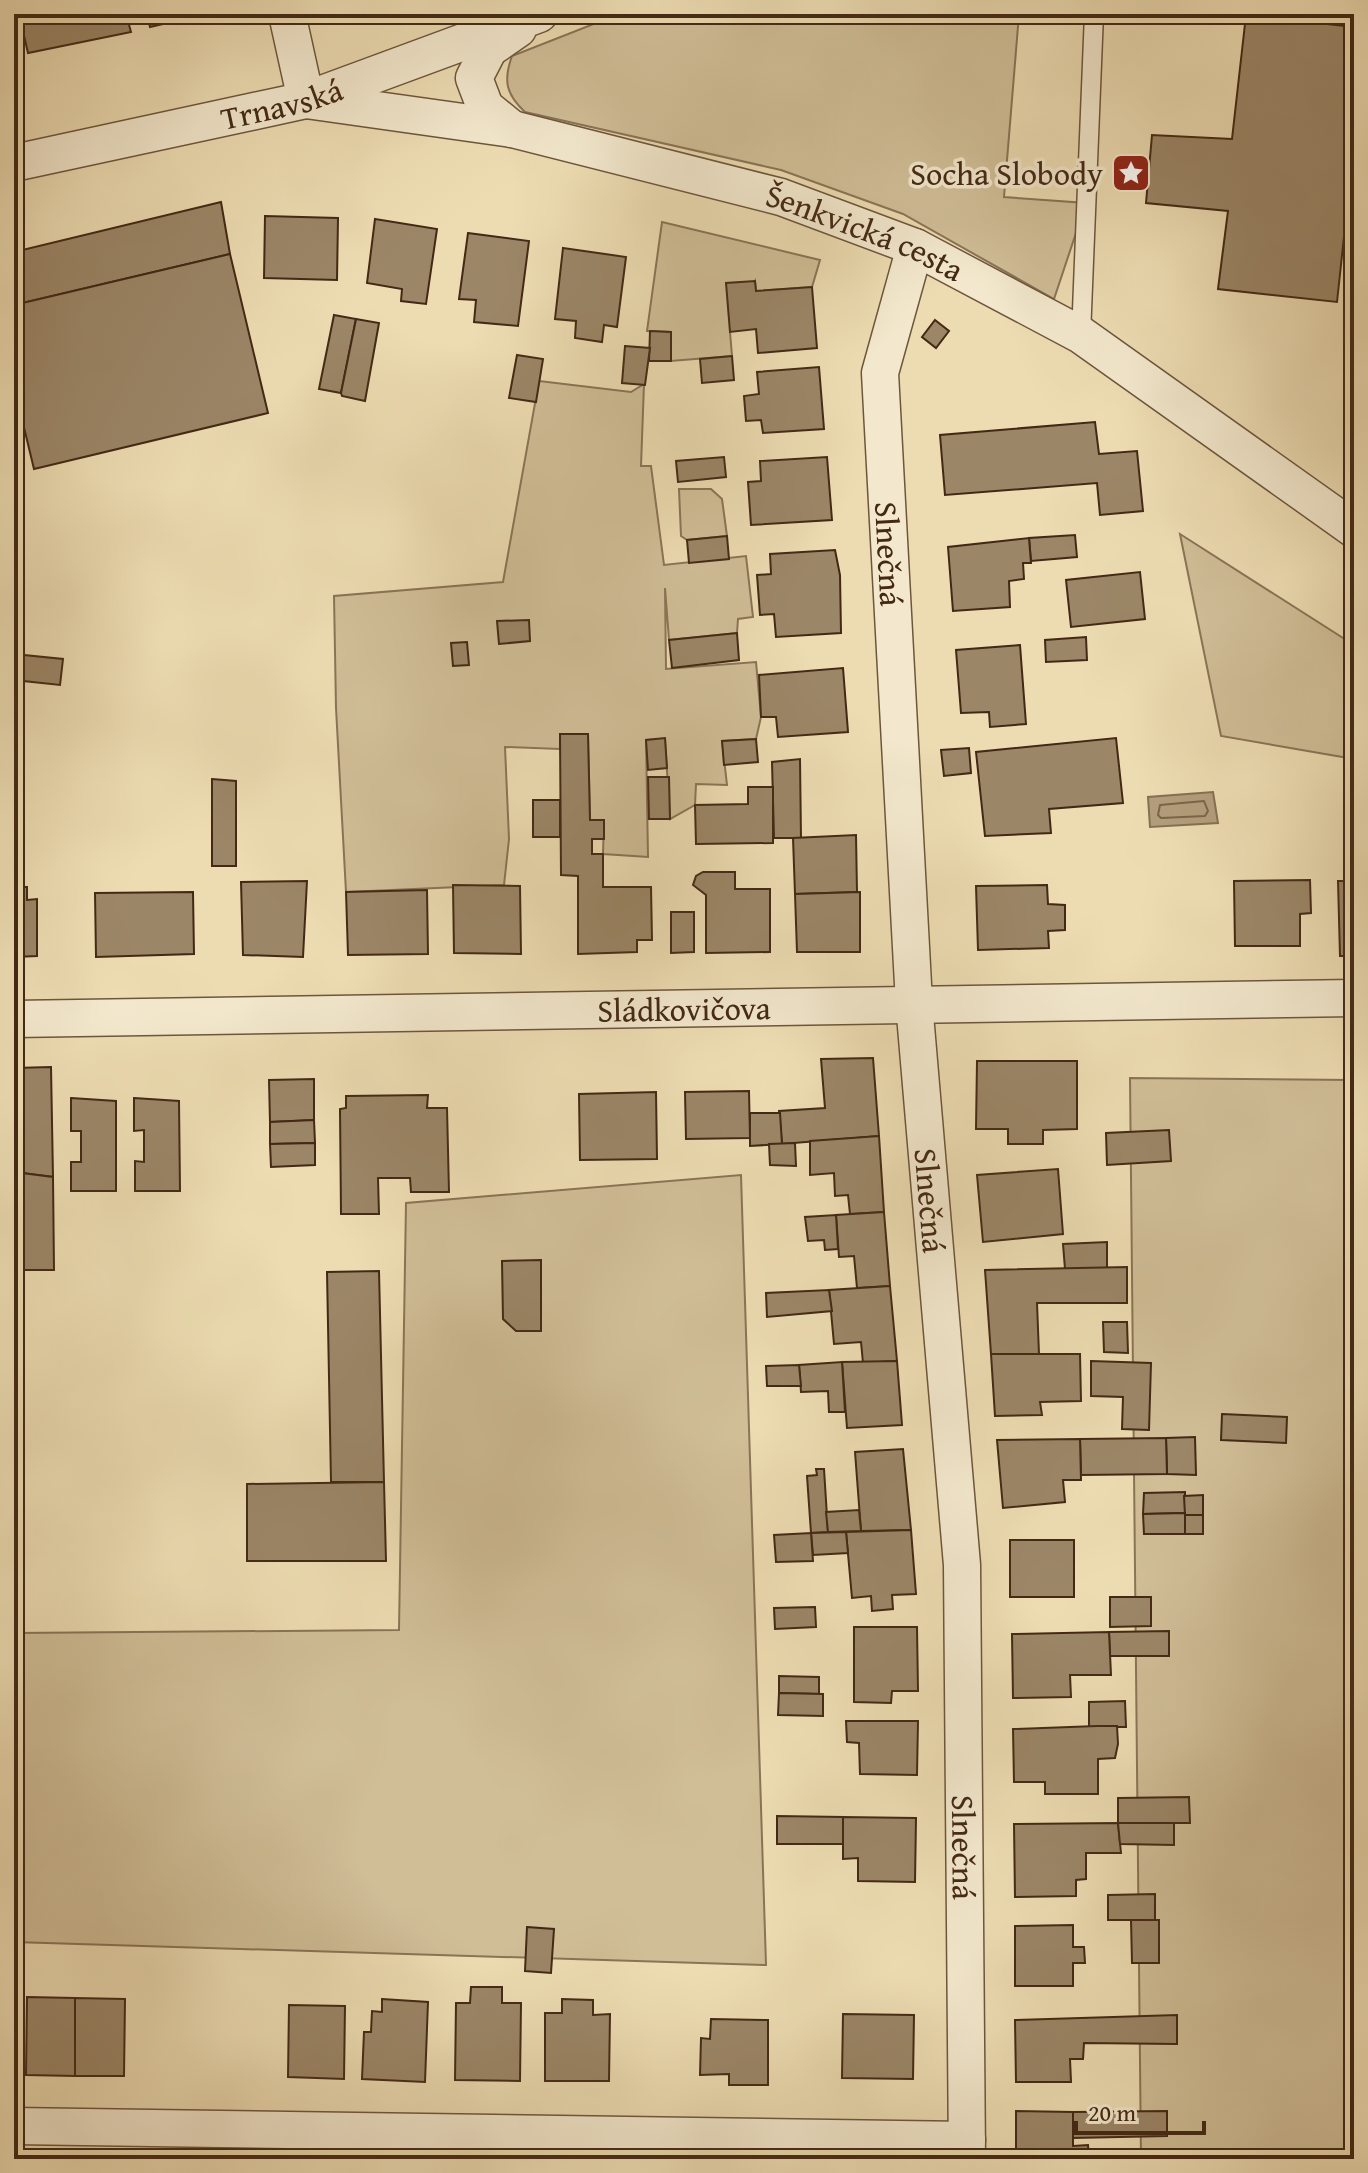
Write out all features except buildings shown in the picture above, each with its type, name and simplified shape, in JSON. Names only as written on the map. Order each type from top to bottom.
[{"type":"street","points":[[287,14],[306,100]]},
{"type":"street","points":[[512,129],[485,107],[474,78],[489,49],[537,15]]},
{"type":"street","name":"Trnavská","points":[[14,163],[306,100],[537,15]]},
{"type":"street","name":"Šenkvická cesta","points":[[306,100],[512,129],[781,197],[915,247],[1081,335],[1354,529]]},
{"type":"street","name":"Slnečná","points":[[915,247],[880,373],[914,1003],[962,1565],[967,2150]]},
{"type":"street","name":"Sládkovičova","points":[[14,1019],[1354,998]]},
{"type":"street","points":[[14,2126],[251,2145],[967,2150]]},
{"type":"lane","points":[[1081,335],[1094,14]]},
{"type":"shaded area","points":[[619,14],[1019,14],[1004,197],[1086,203],[1054,299],[903,214],[781,170],[525,112],[508,87],[512,56]]},
{"type":"shaded area","points":[[662,222],[820,260],[812,287],[756,291],[755,281],[730,332],[732,356],[671,361],[671,332],[647,331]]},
{"type":"shaded area","points":[[539,381],[631,392],[644,384],[641,466],[651,466],[664,565],[746,556],[753,617],[738,619],[737,633],[669,640],[665,588],[666,669],[756,662],[761,717],[756,739],[722,741],[727,785],[696,784],[695,805],[670,819],[665,739],[646,740],[648,857],[603,854],[604,820],[590,820],[588,734],[560,734],[560,749],[505,747],[509,839],[504,885],[346,892],[336,708],[334,596],[503,582]]},
{"type":"shaded area","points":[[679,489],[711,489],[722,499],[727,536],[687,540],[681,536]]},
{"type":"shaded area","points":[[1180,534],[1354,645],[1354,759],[1221,736]]},
{"type":"shaded area","points":[[1130,1078],[1354,1080],[1354,2159],[1141,2159]]},
{"type":"shaded area","points":[[741,1175],[766,1965],[14,1942],[14,1633],[399,1630],[406,1203]]},
{"type":"water","points":[[1213,792],[1218,823],[1150,827],[1148,797]]},
{"type":"place","name":"Socha Slobody","points":[[1131,173]]}]
